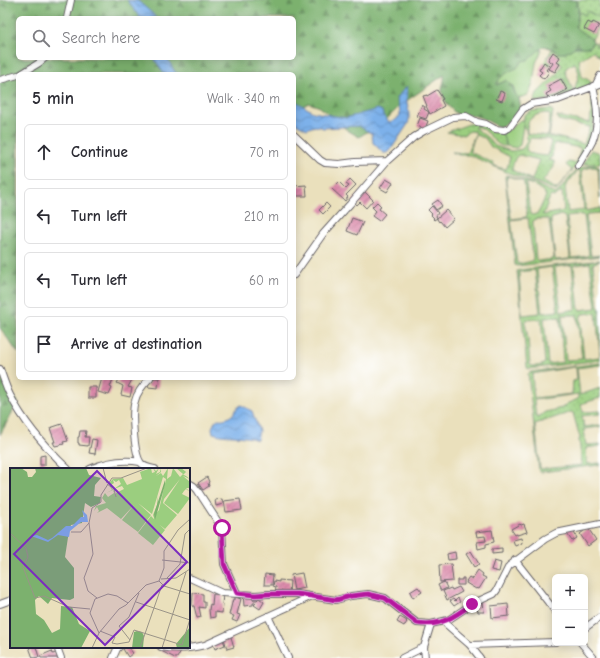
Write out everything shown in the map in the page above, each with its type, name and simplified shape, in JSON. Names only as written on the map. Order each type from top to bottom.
[{"type":"street","points":[[67,16],[71,0]]},
{"type":"street","points":[[24,72],[42,60]]},
{"type":"street","points":[[0,80],[16,76]]},
{"type":"street","points":[[578,166],[592,142],[596,127],[598,116],[596,85],[600,76]]},
{"type":"street","points":[[296,273],[323,234],[386,161],[414,137],[453,117],[466,116],[495,129],[504,130],[509,128],[523,109],[531,104],[558,100],[596,85]]},
{"type":"street","points":[[296,137],[325,163],[339,164],[386,161]]},
{"type":"street","points":[[0,369],[10,394],[20,411],[42,441],[67,468]]},
{"type":"street","points":[[140,462],[133,425],[134,402],[142,386],[148,380]]},
{"type":"street","points":[[93,468],[106,463],[132,460],[140,462],[144,466],[151,468]]},
{"type":"street","points":[[190,484],[198,491],[222,528],[224,564],[237,593]]},
{"type":"street","points":[[190,578],[222,593],[255,595],[297,594],[336,600],[368,594],[385,598],[417,623],[431,624],[444,621],[455,616],[472,604],[494,594],[509,566],[545,539],[556,533],[600,524]]},
{"type":"street","points":[[516,560],[554,610]]},
{"type":"street","points":[[166,648],[190,649],[205,645],[312,596]]},
{"type":"street","points":[[0,604],[10,600]]},
{"type":"street","points":[[268,616],[288,658]]},
{"type":"street","points":[[588,626],[600,617]]},
{"type":"street","points":[[444,621],[470,644],[480,658]]},
{"type":"street","points":[[425,658],[424,647],[431,624]]},
{"type":"street","points":[[470,644],[552,642]]},
{"type":"street","points":[[584,646],[594,658]]},
{"type":"street","points":[[402,658],[424,647]]},
{"type":"street","points":[[57,648],[62,658]]},
{"type":"street","points":[[113,658],[118,648]]},
{"type":"green space","points":[[0,0],[575,0],[578,2],[576,28],[592,38],[593,42],[590,47],[575,47],[565,53],[559,53],[544,46],[528,60],[522,61],[517,68],[510,71],[497,85],[507,80],[519,98],[521,108],[510,122],[499,127],[484,119],[474,116],[458,115],[452,110],[442,92],[444,75],[402,104],[386,120],[359,137],[347,130],[320,107],[309,103],[296,109],[296,72],[16,72],[16,350],[0,328]]},
{"type":"green space","points":[[575,0],[600,0],[600,18],[588,11],[585,15],[579,12],[578,2]]},
{"type":"green space","points":[[587,11],[600,18],[600,27],[592,39],[576,28],[579,12],[585,15]]},
{"type":"green space","points":[[600,40],[600,58],[593,51],[579,60],[582,77],[591,82],[591,85],[559,99],[536,101],[564,79],[556,75],[562,65],[554,59],[549,66],[546,67],[543,65],[552,49],[559,53],[565,53],[574,47],[590,47],[593,42],[596,43],[596,47]],"holes":[[[575,63],[579,73],[574,92],[565,71],[567,67]]]},
{"type":"green space","points":[[539,50],[542,50],[536,63],[533,83],[528,95],[519,98],[516,95],[513,86],[507,80],[496,85],[500,78],[517,68],[522,61],[528,60]]},
{"type":"green space","points":[[556,75],[564,79],[569,91],[552,99],[534,102],[537,93]]},
{"type":"green space","points":[[593,95],[595,99],[591,138],[578,163],[556,191],[506,172],[470,155],[459,155],[452,152],[467,153],[476,132],[470,131],[463,135],[447,132],[474,123],[502,132],[506,146],[497,143],[482,128],[474,127],[488,138],[495,146],[511,151],[522,149],[525,145],[527,139],[526,130],[523,126],[524,115],[531,111],[550,109],[553,111],[549,137],[556,137],[584,144],[590,127],[558,120],[557,116],[590,123]],"holes":[[[545,113],[550,115],[548,136],[527,133],[528,124],[531,118]],[[475,135],[485,138],[491,147],[510,157],[507,168],[505,169],[497,167],[491,162],[470,152]],[[530,138],[547,139],[551,141],[548,156],[533,154],[526,149]],[[554,143],[581,148],[576,163],[568,162],[566,165],[572,170],[557,189],[543,181],[554,167],[554,161],[548,160],[552,157]],[[519,155],[539,160],[532,180],[512,170],[516,157]]]},
{"type":"green space","points":[[520,120],[524,120],[520,145],[516,148],[506,146],[502,132],[509,130]]},
{"type":"green space","points":[[591,150],[600,153],[600,164],[583,164]]},
{"type":"green space","points":[[595,165],[600,168],[600,199],[598,168],[593,167],[583,169],[582,172],[586,211],[600,208],[600,213],[588,214],[586,216],[591,256],[600,256],[517,266],[515,265],[505,177],[506,175],[536,184],[555,194],[578,168]],"holes":[[[578,170],[580,171],[584,210],[568,212],[565,187]],[[508,176],[523,181],[524,183],[527,215],[526,217],[512,219],[506,181]],[[526,183],[538,188],[546,196],[538,213],[533,215],[530,214],[526,184]],[[562,191],[564,211],[543,215],[550,197],[554,197]],[[561,215],[565,217],[570,256],[569,259],[555,259],[551,221],[552,218]],[[574,215],[584,216],[588,256],[571,257],[568,216]],[[528,218],[533,258],[532,261],[519,264],[517,263],[511,220]],[[536,219],[548,219],[554,257],[553,259],[538,261],[536,259],[533,221]]]},
{"type":"green space","points":[[600,260],[593,265],[598,307],[600,308],[599,315],[600,330],[600,354],[600,360],[528,369],[517,271]],"holes":[[[590,263],[596,308],[579,309],[574,266]],[[572,265],[576,309],[561,312],[555,268]],[[552,267],[558,311],[542,313],[537,270]],[[535,270],[540,313],[522,314],[519,272]],[[596,313],[600,354],[599,357],[584,359],[580,319],[582,314]],[[562,315],[577,315],[582,359],[566,360]],[[560,317],[563,362],[548,364],[544,318]],[[541,319],[545,363],[542,365],[530,365],[525,322],[527,320]]]},
{"type":"green space","points":[[600,363],[600,365],[577,368],[580,395],[600,388],[600,398],[581,404],[583,412],[600,411],[600,414],[582,416],[584,427],[600,425],[600,427],[584,429],[586,445],[600,444],[600,446],[586,448],[587,464],[600,463],[600,465],[539,471],[528,374],[531,372]],"holes":[[[574,367],[576,368],[577,380],[573,381],[572,394],[534,398],[532,374]],[[578,394],[578,399],[566,404],[562,408],[545,412],[537,418],[534,400]],[[572,412],[580,438],[582,465],[540,468],[535,424]]]},
{"type":"green space","points":[[0,377],[18,402],[0,435]]},
{"type":"water","points":[[127,0],[138,1],[154,16],[139,16]]},
{"type":"water","points":[[155,60],[168,60],[175,72],[163,72]]},
{"type":"water","points":[[407,86],[409,116],[408,124],[390,151],[387,153],[383,153],[373,143],[372,134],[359,126],[323,128],[315,126],[307,129],[296,123],[296,101],[313,112],[346,118],[378,109],[382,111],[383,115],[389,122],[397,119],[400,115],[396,98]]},
{"type":"water","points":[[241,405],[252,411],[259,431],[257,440],[246,437],[213,433],[212,428],[217,420],[225,419],[231,416]]},
{"type":"building","points":[[588,22],[592,24],[593,22],[599,25],[594,34],[584,29]]},
{"type":"building","points":[[553,52],[560,57],[557,62],[560,64],[555,72],[549,69],[553,63],[548,60]]},
{"type":"building","points":[[544,62],[549,66],[546,70],[549,72],[544,79],[539,75],[542,72],[539,70]]},
{"type":"building","points":[[561,79],[567,90],[549,99],[546,94],[551,91],[548,86]]},
{"type":"building","points":[[437,90],[443,99],[441,100],[444,106],[430,114],[423,96],[427,96]]},
{"type":"building","points":[[500,91],[505,93],[502,101],[496,99]]},
{"type":"building","points":[[422,105],[425,107],[424,109],[429,112],[426,119],[417,116]]},
{"type":"building","points":[[420,118],[428,121],[425,129],[417,126]]},
{"type":"building","points":[[350,179],[356,185],[346,195],[348,197],[345,201],[332,189],[339,182],[346,189],[349,186],[346,184]]},
{"type":"building","points":[[386,179],[393,183],[387,192],[380,188]]},
{"type":"building","points":[[306,185],[307,196],[296,196],[296,186]]},
{"type":"building","points":[[363,190],[373,200],[366,208],[360,202],[357,205],[353,201]]},
{"type":"building","points":[[438,200],[442,206],[436,210],[432,204]]},
{"type":"building","points":[[377,202],[381,206],[379,209],[385,214],[379,221],[372,216],[376,211],[372,207]]},
{"type":"building","points":[[326,203],[330,207],[323,214],[319,210]]},
{"type":"building","points":[[432,206],[438,213],[436,216],[437,218],[434,220],[431,215],[432,214],[428,210]]},
{"type":"building","points":[[446,210],[454,219],[445,227],[437,218]]},
{"type":"building","points":[[352,218],[363,222],[357,235],[347,231]]},
{"type":"building","points":[[101,380],[113,380],[110,387],[112,388],[109,395],[98,392]]},
{"type":"building","points":[[119,380],[132,380],[128,387],[132,388],[130,397],[121,395],[123,386],[117,383]]},
{"type":"building","points":[[149,380],[159,380],[158,388],[148,387]]},
{"type":"building","points":[[88,387],[96,387],[96,398],[88,398]]},
{"type":"building","points":[[62,424],[68,441],[63,442],[64,444],[55,446],[50,428]]},
{"type":"building","points":[[80,431],[86,431],[85,437],[89,437],[88,446],[79,445],[78,437]]},
{"type":"building","points":[[92,439],[97,440],[95,454],[89,453]]},
{"type":"building","points":[[45,455],[45,465],[40,465],[40,456]]},
{"type":"building","points":[[207,477],[209,486],[203,490],[198,483]]},
{"type":"building","points":[[222,499],[223,504],[216,506],[215,500]]},
{"type":"building","points":[[240,499],[242,510],[226,512],[224,501]]},
{"type":"building","points":[[520,524],[524,524],[527,532],[515,535],[511,529]]},
{"type":"building","points":[[571,527],[577,538],[572,541],[565,531]]},
{"type":"building","points":[[588,528],[596,540],[588,546],[580,534]]},
{"type":"building","points":[[492,530],[494,542],[486,544],[486,547],[478,549],[477,542],[486,541],[485,536],[477,537],[476,532]]},
{"type":"building","points":[[521,538],[522,543],[515,546],[513,540]]},
{"type":"building","points":[[502,548],[502,553],[492,554],[492,549]]},
{"type":"building","points":[[471,551],[479,564],[474,567],[466,554]]},
{"type":"building","points":[[455,552],[456,559],[448,560],[447,554]]},
{"type":"building","points":[[494,561],[501,563],[499,572],[491,570]]},
{"type":"building","points":[[451,564],[453,581],[440,582],[439,565]]},
{"type":"building","points":[[478,570],[483,574],[482,576],[486,578],[479,589],[476,589],[466,583],[466,581],[469,577],[472,579]]},
{"type":"building","points":[[302,573],[305,588],[294,590],[291,575]]},
{"type":"building","points":[[265,574],[273,575],[272,585],[264,585]]},
{"type":"building","points":[[462,578],[464,578],[464,585],[457,585],[457,580],[462,580]]},
{"type":"building","points":[[279,580],[290,581],[289,593],[284,593],[284,591],[281,590],[281,592],[275,592],[276,587],[273,586],[274,581],[279,582]]},
{"type":"building","points":[[444,582],[447,588],[441,591],[438,585]]},
{"type":"building","points":[[418,587],[422,592],[413,598],[410,592]]},
{"type":"building","points":[[459,587],[462,592],[447,600],[443,591],[451,588],[452,590]]},
{"type":"building","points":[[252,592],[253,600],[257,600],[259,598],[264,602],[260,609],[254,605],[256,603],[253,603],[253,605],[244,606],[243,593]]},
{"type":"building","points":[[193,593],[203,594],[203,602],[205,602],[205,608],[199,607],[201,617],[197,618],[194,606],[192,606]]},
{"type":"building","points":[[213,594],[223,595],[222,613],[215,612],[215,617],[210,618],[209,610],[210,604],[212,605]]},
{"type":"building","points":[[235,597],[241,599],[237,614],[240,615],[237,622],[232,620],[234,616],[229,615],[233,599],[235,600]]},
{"type":"building","points":[[458,598],[460,602],[454,606],[450,601],[453,599],[455,601]]},
{"type":"building","points":[[483,601],[484,612],[478,612],[477,609],[475,609],[475,602]]},
{"type":"building","points":[[508,604],[509,616],[492,618],[491,606]]},
{"type":"building","points":[[400,617],[407,621],[404,626],[397,622]]},
{"type":"building","points":[[230,634],[234,647],[227,649],[223,635]]},
{"type":"building","points":[[222,637],[225,645],[215,649],[212,642]]},
{"type":"building","points":[[29,648],[36,648],[39,657],[33,658]]},
{"type":"building","points":[[129,648],[133,653],[128,657],[123,649]]},
{"type":"building","points":[[162,648],[182,649],[177,658],[161,651]]},
{"type":"building","points":[[52,651],[53,654],[57,652],[59,658],[41,658],[40,656]]},
{"type":"route","points":[[222,528],[224,564],[237,593],[255,595],[297,594],[336,600],[368,594],[385,598],[417,623],[423,624],[431,624],[448,620],[472,604]]}]
